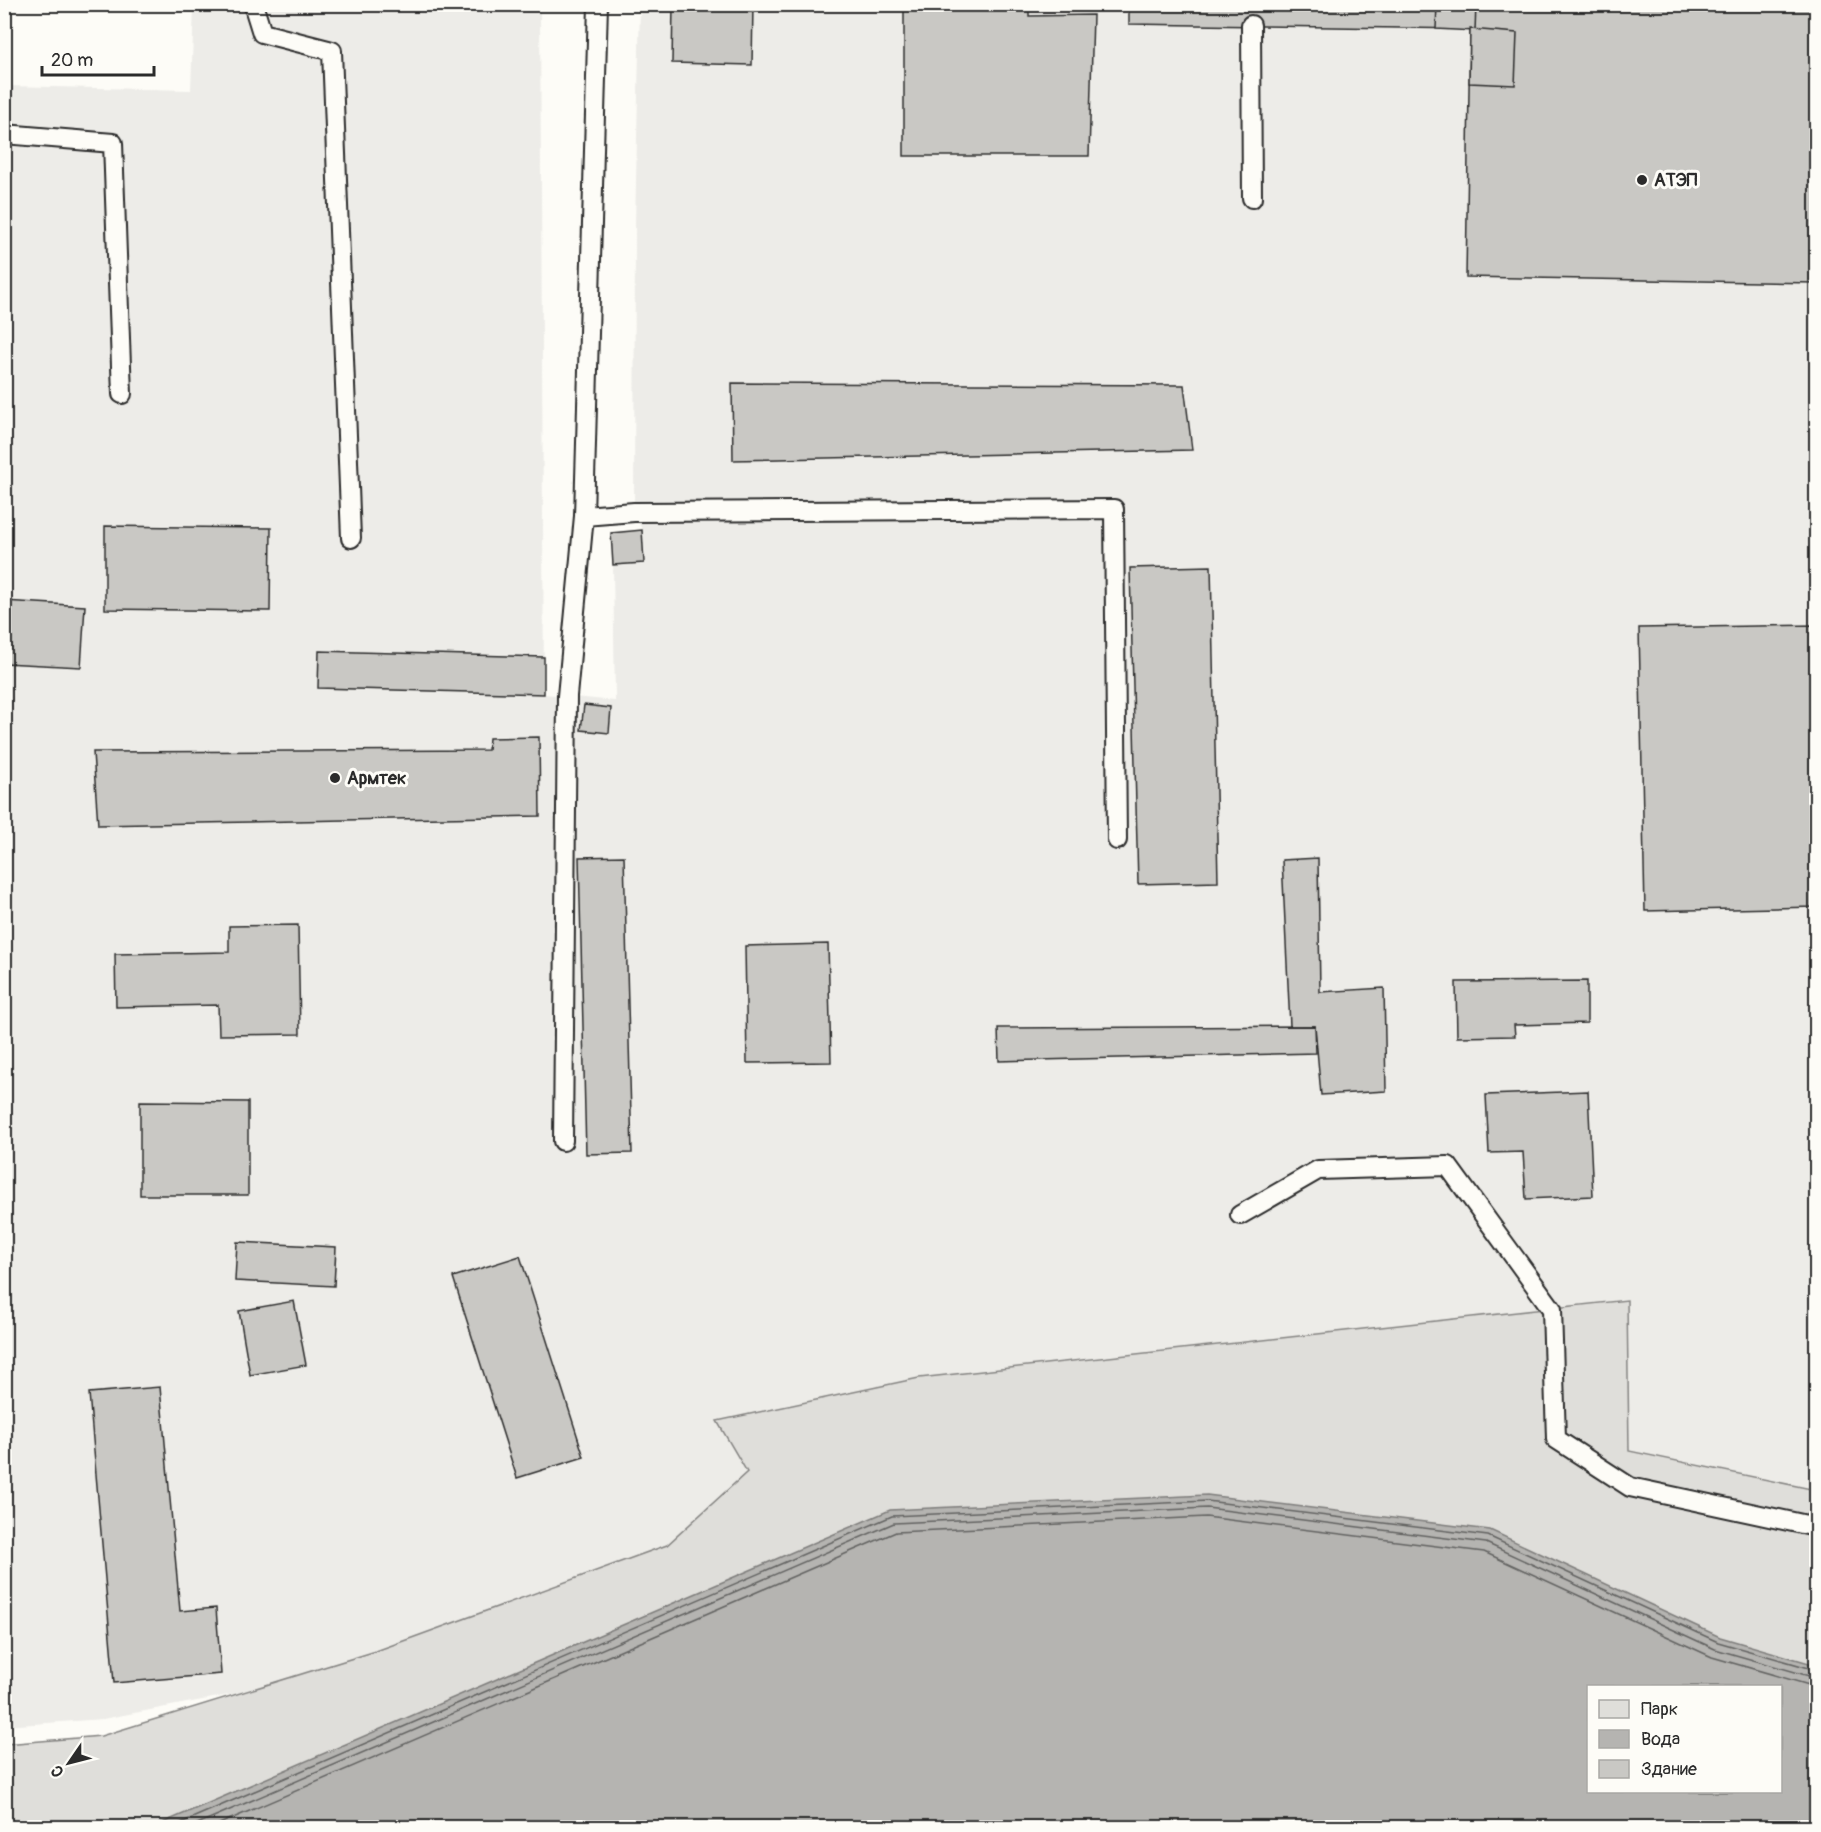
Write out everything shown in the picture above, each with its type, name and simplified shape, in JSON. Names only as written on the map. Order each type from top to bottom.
[{"type":"lane","points":[[252,4],[262,33],[332,51],[351,538]]},
{"type":"lane","points":[[563,1141],[567,696],[584,516],[598,4]]},
{"type":"lane","points":[[1251,26],[1252,198]]},
{"type":"lane","points":[[4,134],[113,144],[122,394]]},
{"type":"lane","points":[[584,516],[645,512],[1114,509],[1117,840]]},
{"type":"lane","points":[[1240,1215],[1318,1170],[1448,1166],[1551,1309],[1556,1439],[1630,1487],[1816,1527]]},
{"type":"shaded area","points":[[194,5],[540,5],[544,694],[615,701],[613,565],[642,530],[634,512],[635,225],[640,5],[1816,5],[1816,1490],[1629,1451],[1626,1301],[919,1378],[718,1421],[747,1471],[667,1545],[376,1651],[239,1693],[103,1719],[5,1726],[5,86],[191,90]]},
{"type":"green space","points":[[1627,1300],[1629,1451],[1816,1490],[1816,1827],[5,1828],[5,1744],[101,1736],[376,1651],[667,1545],[747,1472],[717,1421],[919,1378]]},
{"type":"water","points":[[1207,1495],[1490,1530],[1720,1637],[1816,1665],[1816,1827],[153,1827],[890,1510]]},
{"type":"building","points":[[673,4],[753,4],[752,65],[672,63]]},
{"type":"building","points":[[904,4],[1029,4],[1029,16],[1093,15],[1089,156],[904,156]]},
{"type":"building","name":"АТЭП","points":[[1129,4],[1816,4],[1816,283],[1466,277],[1470,29],[1129,24]]},
{"type":"building","points":[[1437,4],[1476,4],[1475,31],[1436,29]]},
{"type":"building","points":[[1470,29],[1517,33],[1515,85],[1469,83]]},
{"type":"building","points":[[732,383],[1184,385],[1192,450],[733,460]]},
{"type":"building","points":[[105,526],[271,528],[270,611],[105,609]]},
{"type":"building","points":[[642,530],[644,563],[613,565],[611,533]]},
{"type":"building","points":[[1211,566],[1218,882],[1138,884],[1130,568]]},
{"type":"building","points":[[4,601],[85,606],[81,667],[4,663]]},
{"type":"building","points":[[1816,625],[1816,907],[1645,911],[1639,628]]},
{"type":"building","points":[[319,651],[544,657],[544,694],[318,688]]},
{"type":"building","points":[[584,705],[611,708],[609,733],[581,730]]},
{"type":"building","points":[[539,737],[540,816],[98,825],[93,752],[488,750],[489,738]]},
{"type":"building","points":[[624,856],[632,1153],[586,1154],[579,857]]},
{"type":"building","points":[[1318,858],[1320,992],[1384,988],[1386,1091],[1321,1095],[1315,1026],[1290,1026],[1282,860]]},
{"type":"building","points":[[298,925],[300,1034],[219,1035],[218,1005],[116,1007],[115,954],[229,952],[229,926]]},
{"type":"building","points":[[828,944],[831,1062],[747,1063],[745,946]]},
{"type":"building","points":[[1587,981],[1587,1023],[1514,1025],[1515,1036],[1457,1037],[1456,982]]},
{"type":"building","points":[[1315,1026],[1316,1053],[999,1061],[998,1028]]},
{"type":"building","points":[[1588,1091],[1593,1196],[1526,1199],[1523,1152],[1489,1153],[1486,1095]]},
{"type":"building","points":[[140,1101],[248,1102],[248,1195],[140,1195]]},
{"type":"building","points":[[237,1242],[336,1247],[334,1286],[235,1281]]},
{"type":"building","points":[[520,1256],[584,1457],[517,1478],[453,1277]]},
{"type":"building","points":[[294,1301],[306,1365],[250,1375],[239,1311]]},
{"type":"building","points":[[160,1387],[180,1611],[216,1608],[221,1674],[114,1683],[89,1393]]},
{"type":"place","name":"АТЭП","points":[[1642,180]]},
{"type":"place","name":"Армтек","points":[[335,778]]}]
